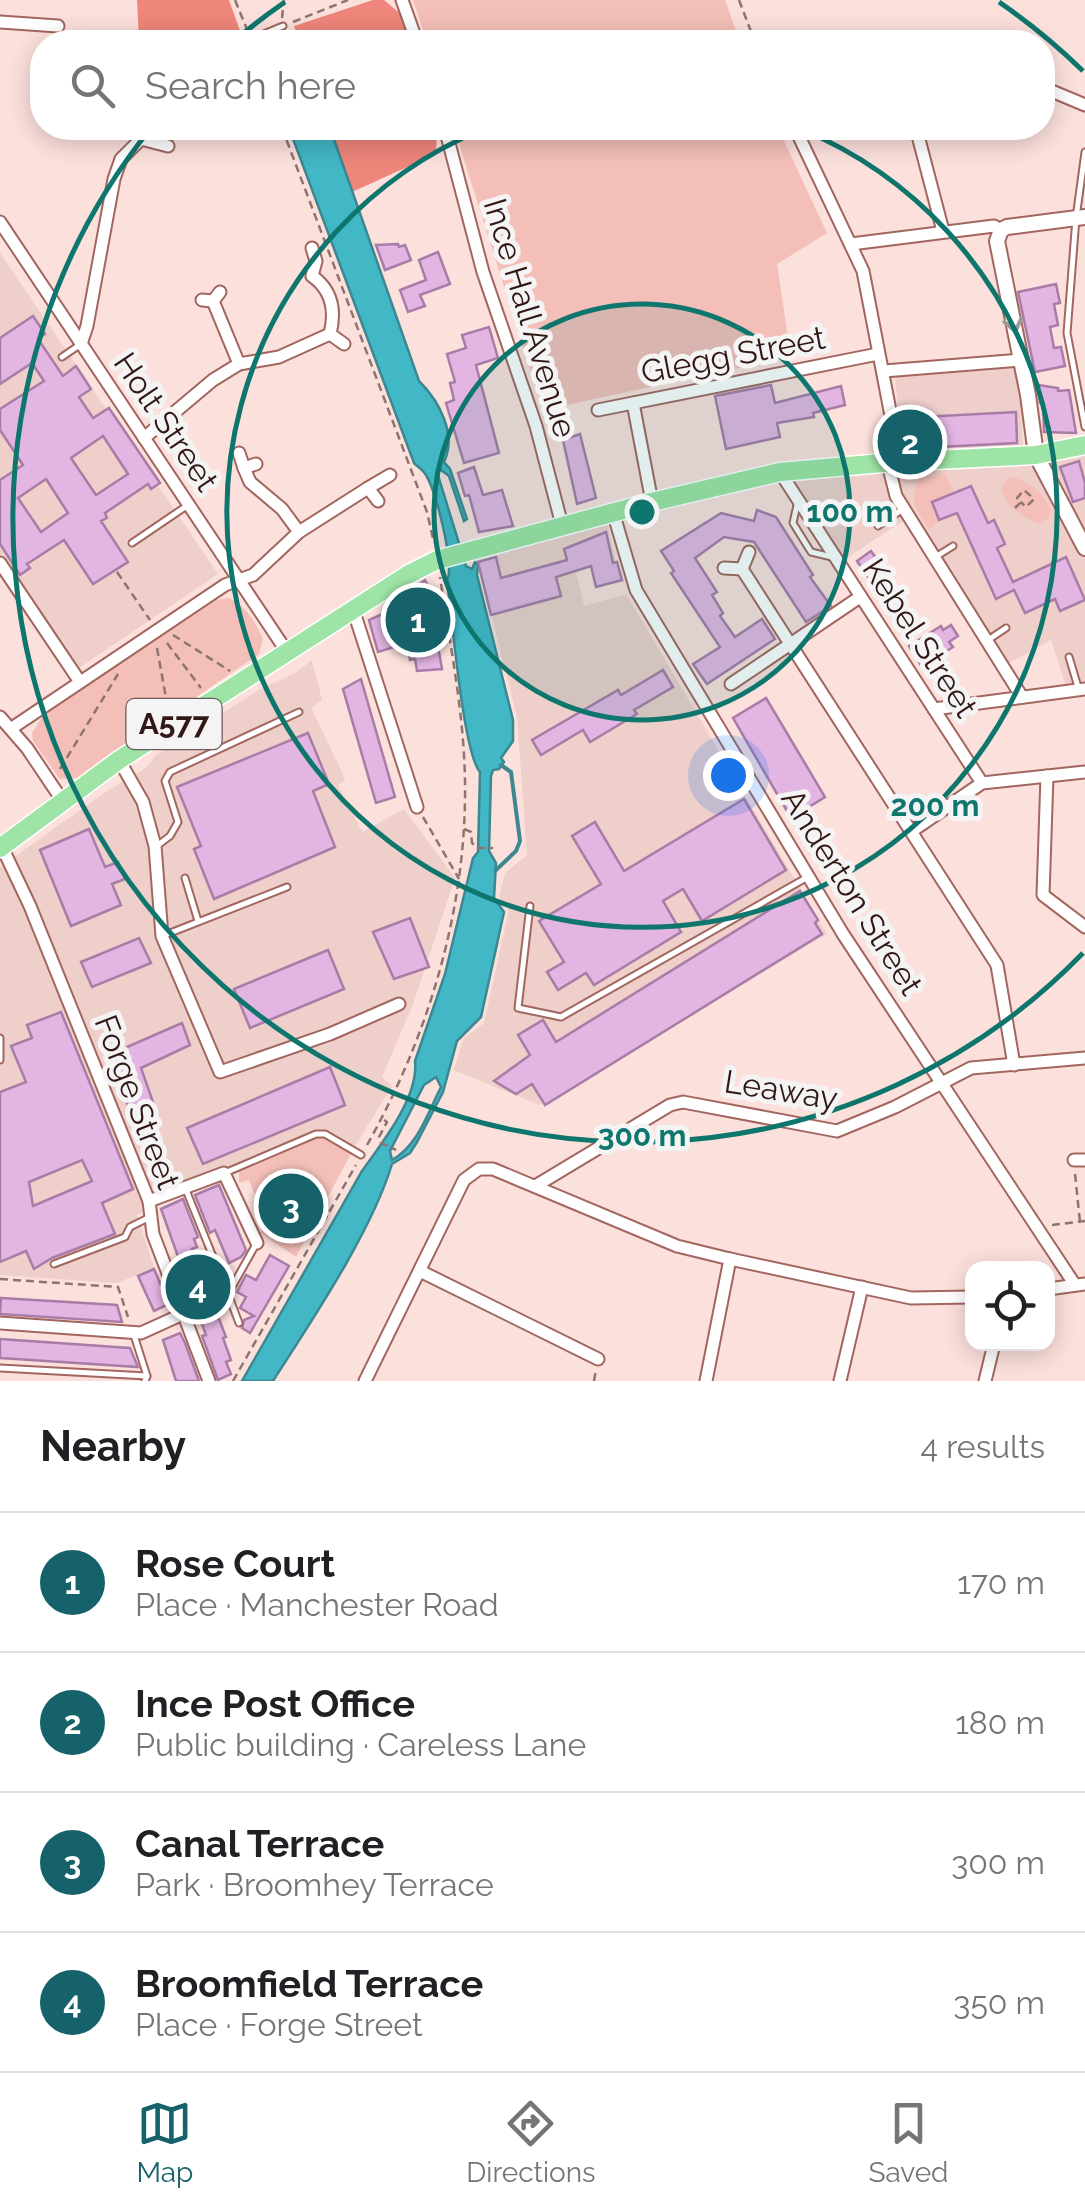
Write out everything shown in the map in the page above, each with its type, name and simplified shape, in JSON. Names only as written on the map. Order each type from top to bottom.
[{"type":"highway","name":"A577","points":[[1,847],[119,760],[353,609],[438,559],[780,472],[1036,456],[1085,445]]},
{"type":"street","points":[[402,0],[413,30]]},
{"type":"street","points":[[0,22],[58,26]]},
{"type":"street","points":[[1055,93],[1085,106]]},
{"type":"street","points":[[80,344],[87,326],[114,179],[121,159],[141,140]]},
{"type":"street","points":[[146,140],[168,146]]},
{"type":"street","name":"Ince Hall Avenue","points":[[448,140],[483,272],[536,426],[562,526]]},
{"type":"street","points":[[802,140],[863,271],[898,452],[890,472],[892,485],[903,510],[1022,697]]},
{"type":"street","points":[[919,140],[943,232]]},
{"type":"street","points":[[1001,230],[1080,218]]},
{"type":"street","points":[[851,244],[994,226],[1001,230]]},
{"type":"street","name":"Holt Street","points":[[1,227],[287,652]]},
{"type":"street","points":[[1001,230],[997,248],[1036,456],[1083,538]]},
{"type":"street","points":[[312,248],[316,261],[312,276],[324,284],[335,314],[330,334]]},
{"type":"street","points":[[211,298],[239,364]]},
{"type":"street","points":[[330,334],[344,344]]},
{"type":"street","points":[[144,438],[213,380],[239,364],[279,357],[330,334]]},
{"type":"street","name":"Glegg Street","points":[[598,410],[878,354]]},
{"type":"street","points":[[884,371],[1021,360]]},
{"type":"street","points":[[633,402],[652,502]]},
{"type":"street","points":[[239,453],[250,466],[250,482],[282,509],[298,532]]},
{"type":"street","name":"Kebel Street","points":[[780,472],[982,784]]},
{"type":"street","points":[[12,728],[225,584],[253,575],[298,532],[390,475]]},
{"type":"street","points":[[368,488],[378,501]]},
{"type":"street","name":"Anderton Street","points":[[614,512],[636,590],[808,876],[1036,1227],[1080,1285]]},
{"type":"street","points":[[742,569],[749,552]]},
{"type":"street","points":[[0,562],[80,682]]},
{"type":"street","points":[[724,568],[742,569]]},
{"type":"street","points":[[742,569],[998,966],[1014,1065]]},
{"type":"street","points":[[731,684],[860,598]]},
{"type":"street","points":[[353,609],[417,807]]},
{"type":"street","points":[[934,709],[1082,689]]},
{"type":"street","points":[[0,717],[12,728],[62,800]]},
{"type":"street","points":[[119,760],[143,802],[156,846],[162,936],[220,1072],[330,1034],[399,1004]]},
{"type":"street","points":[[912,831],[982,784],[1085,772]]},
{"type":"street","points":[[1047,776],[1043,895],[1085,927]]},
{"type":"street","name":"Forge Street","points":[[1,847],[30,906],[149,1201],[153,1234],[209,1381]]},
{"type":"street","name":"Leaway","points":[[538,1185],[670,1105],[682,1102],[837,1131],[864,1122],[971,1068],[1085,1058]]},
{"type":"street","points":[[366,1381],[464,1180],[473,1173],[493,1169],[677,1246],[910,1298],[965,1297]]},
{"type":"street","points":[[149,1201],[224,1173],[257,1244]]},
{"type":"street","points":[[706,1381],[730,1259]]},
{"type":"street","points":[[420,1271],[598,1359]]},
{"type":"street","points":[[1055,1288],[1080,1285]]},
{"type":"street","points":[[840,1381],[862,1287]]},
{"type":"street","points":[[0,1323],[141,1333],[186,1313]]},
{"type":"street","points":[[985,1381],[992,1351]]},
{"type":"lane","points":[[273,30],[283,26]]},
{"type":"lane","points":[[1085,152],[1067,333],[1085,427]]},
{"type":"lane","points":[[62,357],[80,344]]},
{"type":"lane","points":[[132,543],[189,505]]},
{"type":"lane","points":[[878,526],[903,510]]},
{"type":"lane","points":[[934,558],[954,546]]},
{"type":"lane","points":[[988,640],[1006,628]]},
{"type":"lane","points":[[1070,656],[1082,689]]},
{"type":"lane","points":[[156,846],[170,836],[178,822],[166,781],[170,772],[299,712]]},
{"type":"lane","points":[[530,906],[518,1008],[561,1017],[808,876]]},
{"type":"lane","points":[[185,878],[198,921]]},
{"type":"lane","points":[[162,936],[287,888]]},
{"type":"lane","points":[[0,1038],[0,1060]]},
{"type":"lane","points":[[224,1173],[316,1134],[325,1134],[362,1155]]},
{"type":"lane","points":[[185,1188],[239,1323]]},
{"type":"lane","points":[[54,1264],[124,1237],[130,1226],[151,1217]]},
{"type":"lane","points":[[228,1294],[257,1244]]},
{"type":"lane","points":[[0,1368],[146,1379],[134,1332]]},
{"type":"path","points":[[235,0],[247,30]]},
{"type":"path","points":[[284,0],[283,26],[344,0]]},
{"type":"path","points":[[739,0],[750,30]]},
{"type":"path","points":[[233,1381],[399,1088],[438,974],[460,881],[464,829],[462,726],[438,559],[427,512],[287,140]]},
{"type":"path","points":[[1015,508],[1024,490],[1028,494],[1034,487]]},
{"type":"path","points":[[157,630],[244,680]]},
{"type":"path","points":[[157,630],[172,726]]},
{"type":"path","points":[[51,784],[118,674]]},
{"type":"path","points":[[417,807],[460,881]]},
{"type":"path","points":[[464,829],[471,832],[476,848],[492,848]]},
{"type":"path","points":[[382,1119],[387,1122],[380,1142],[396,1150]]},
{"type":"path","points":[[1036,1227],[1082,1222],[1079,1160]]},
{"type":"path","points":[[0,1279],[118,1288],[134,1332]]},
{"type":"shaded area","points":[[137,0],[229,0],[240,30],[138,30]]},
{"type":"shaded area","points":[[373,0],[384,0],[403,16],[408,30],[296,30],[294,26]]},
{"type":"shaded area","points":[[413,0],[725,0],[736,30],[423,30]]},
{"type":"shaded area","points":[[334,140],[437,140],[436,154],[352,192]]},
{"type":"shaded area","points":[[458,140],[784,140],[827,233],[777,264],[791,357],[543,410]]},
{"type":"shaded area","points":[[0,253],[218,574],[79,668],[0,554]]},
{"type":"shaded area","points":[[1018,365],[1023,445],[1054,461],[1085,453],[1085,683],[1066,686],[1051,640],[1000,668],[903,521],[844,560],[793,482],[872,473],[900,437],[895,373]]},
{"type":"shaded area","points":[[946,474],[954,492],[933,503],[939,520],[930,529],[915,505],[916,486],[919,478]]},
{"type":"shaded area","points":[[1010,477],[1039,492],[1051,510],[1048,518],[1039,524],[1009,504],[1001,486]]},
{"type":"shaded area","points":[[606,519],[616,561],[576,572],[584,606],[626,594],[827,934],[539,1105],[454,1070],[463,1039],[484,1023],[509,910],[499,899],[505,873],[527,855],[517,717],[477,559]]},
{"type":"shaded area","points":[[228,598],[245,609],[257,627],[263,639],[259,654],[78,778],[60,779],[33,741],[32,733],[44,714],[217,600]]},
{"type":"shaded area","points":[[312,660],[322,700],[311,708],[343,774],[345,781],[338,785],[362,832],[404,809],[455,878],[412,1007],[382,1077],[392,1086],[355,1146],[324,1129],[137,1215],[154,1268],[117,1283],[0,1275],[0,867],[146,768],[156,755]]},
{"type":"shaded area","points":[[325,1129],[355,1146],[296,1257],[259,1232],[268,1229],[249,1180],[239,1183],[239,1169]]},
{"type":"water","points":[[293,140],[334,140],[419,381],[444,419],[449,441],[444,462],[467,519],[464,521],[449,476],[441,470],[437,472],[466,566],[472,569],[475,562],[478,565],[477,575],[513,720],[513,741],[501,758],[504,762],[491,776],[489,851],[496,863],[494,898],[504,912],[481,1017],[457,1041],[443,1092],[417,1142],[410,1153],[392,1164],[355,1247],[273,1381],[242,1381],[362,1171],[405,1104],[415,1075],[415,1061],[445,974],[473,858],[478,852],[480,772],[463,712],[447,581],[447,544],[425,473],[414,463]],"holes":[[[436,1077],[441,1087],[409,1146],[392,1160],[390,1151],[424,1085]]]},
{"type":"building","points":[[376,245],[405,245],[411,260],[385,270]]},
{"type":"building","points":[[438,252],[450,284],[420,295],[425,306],[408,312],[400,290],[426,280],[419,260]]},
{"type":"building","points":[[1056,284],[1060,303],[1054,304],[1058,325],[1050,327],[1054,348],[1061,347],[1065,366],[1035,372],[1018,292]]},
{"type":"building","points":[[33,316],[45,334],[38,339],[63,376],[76,366],[91,389],[79,397],[93,418],[109,408],[160,483],[151,489],[148,484],[105,513],[107,518],[101,521],[128,562],[93,584],[64,540],[27,564],[30,568],[20,575],[0,544],[0,480],[23,465],[0,430],[0,409],[44,381],[32,363],[0,384],[0,338]],"holes":[[[103,436],[128,474],[96,495],[71,458]],[[46,479],[68,513],[41,532],[18,498]]]},
{"type":"building","points":[[489,327],[498,358],[476,365],[499,453],[464,463],[446,403],[454,400],[450,383],[455,382],[447,354],[466,348],[462,335]]},
{"type":"building","points":[[771,385],[775,403],[841,386],[845,405],[813,413],[814,417],[777,423],[780,437],[726,449],[715,396]]},
{"type":"building","points":[[1038,385],[1069,390],[1076,433],[1044,432]]},
{"type":"building","points":[[1016,412],[1017,443],[919,448],[918,441],[906,442],[903,418]]},
{"type":"building","points":[[580,434],[596,498],[577,504],[563,440]]},
{"type":"building","points":[[1079,461],[1085,498],[1073,502],[1060,467]]},
{"type":"building","points":[[474,467],[483,495],[502,490],[513,526],[479,532],[458,473]]},
{"type":"building","points":[[971,486],[988,523],[994,520],[1005,544],[997,548],[1013,582],[1066,557],[1085,600],[1060,611],[1055,599],[1025,613],[1014,590],[996,599],[957,513],[939,520],[932,502]]},
{"type":"building","points":[[757,510],[776,517],[831,606],[806,622],[754,542],[724,537],[695,558],[717,592],[712,595],[723,613],[720,616],[735,637],[762,619],[775,639],[707,684],[693,664],[720,647],[661,551],[721,513],[754,521]]},
{"type":"building","points":[[606,532],[613,563],[617,562],[622,580],[596,587],[591,566],[556,577],[561,596],[491,615],[478,562],[496,557],[501,578],[567,560],[564,549]]},
{"type":"building","points":[[871,551],[894,583],[879,593],[857,561]]},
{"type":"building","points":[[425,580],[435,600],[431,603],[436,610],[432,612],[442,669],[417,671],[407,643],[378,652],[369,620],[394,609],[391,604]]},
{"type":"building","points":[[951,625],[958,636],[949,642],[953,647],[922,667],[909,646],[941,626],[943,630]]},
{"type":"building","points":[[663,670],[673,687],[634,710],[637,714],[590,742],[583,730],[541,755],[532,740],[618,690],[621,695]]},
{"type":"building","points":[[361,679],[395,797],[376,803],[343,689]]},
{"type":"building","points":[[766,698],[825,797],[791,818],[733,718]]},
{"type":"building","points":[[308,733],[329,784],[313,791],[335,847],[214,899],[194,849],[201,846],[177,787]]},
{"type":"building","points":[[744,799],[786,870],[702,921],[683,889],[663,901],[681,932],[594,985],[586,973],[558,990],[547,972],[564,962],[539,921],[601,884],[572,836],[595,822],[624,871]]},
{"type":"building","points":[[89,829],[105,867],[118,862],[125,879],[112,884],[121,905],[71,926],[40,850]]},
{"type":"building","points":[[800,891],[822,934],[545,1105],[532,1084],[516,1094],[494,1081],[530,1055],[518,1035],[543,1020],[556,1042]]},
{"type":"building","points":[[410,918],[429,967],[394,979],[373,932]]},
{"type":"building","points":[[139,938],[151,963],[92,987],[81,962]]},
{"type":"building","points":[[328,950],[344,989],[250,1028],[234,989]]},
{"type":"building","points":[[61,1012],[133,1189],[102,1203],[115,1234],[34,1269],[26,1251],[0,1262],[0,1092],[26,1082],[11,1046],[32,1038],[27,1025]],"holes":[[[82,1160],[92,1181],[33,1206],[29,1182]]]},
{"type":"building","points":[[182,1023],[190,1045],[141,1068],[154,1105],[131,1115],[111,1054]]},
{"type":"building","points":[[330,1067],[345,1105],[203,1164],[187,1128]]},
{"type":"building","points":[[219,1185],[246,1250],[229,1263],[215,1230],[210,1233],[195,1195]]},
{"type":"building","points":[[183,1199],[198,1237],[194,1239],[197,1247],[192,1249],[231,1360],[226,1362],[231,1374],[218,1380],[161,1209]]},
{"type":"building","points":[[270,1255],[289,1266],[250,1333],[242,1328],[244,1320],[254,1316],[240,1308],[246,1297],[237,1292],[246,1275],[256,1280]]},
{"type":"building","points":[[154,1269],[169,1304],[154,1311],[138,1276]]},
{"type":"building","points":[[1,1298],[117,1305],[122,1322],[0,1314]]},
{"type":"building","points":[[180,1333],[199,1381],[176,1381],[163,1340]]},
{"type":"building","points":[[0,1339],[130,1348],[138,1367],[0,1358]]},
{"type":"waterway","points":[[496,870],[516,851],[520,841],[511,772],[501,765]]},
{"type":"place","name":"Ince Post Office","points":[[910,442]]},
{"type":"place","name":"Rose Court","points":[[418,620]]},
{"type":"place","name":"Canal Terrace","points":[[291,1206]]},
{"type":"place","name":"Broomfield Terrace","points":[[198,1287]]}]
